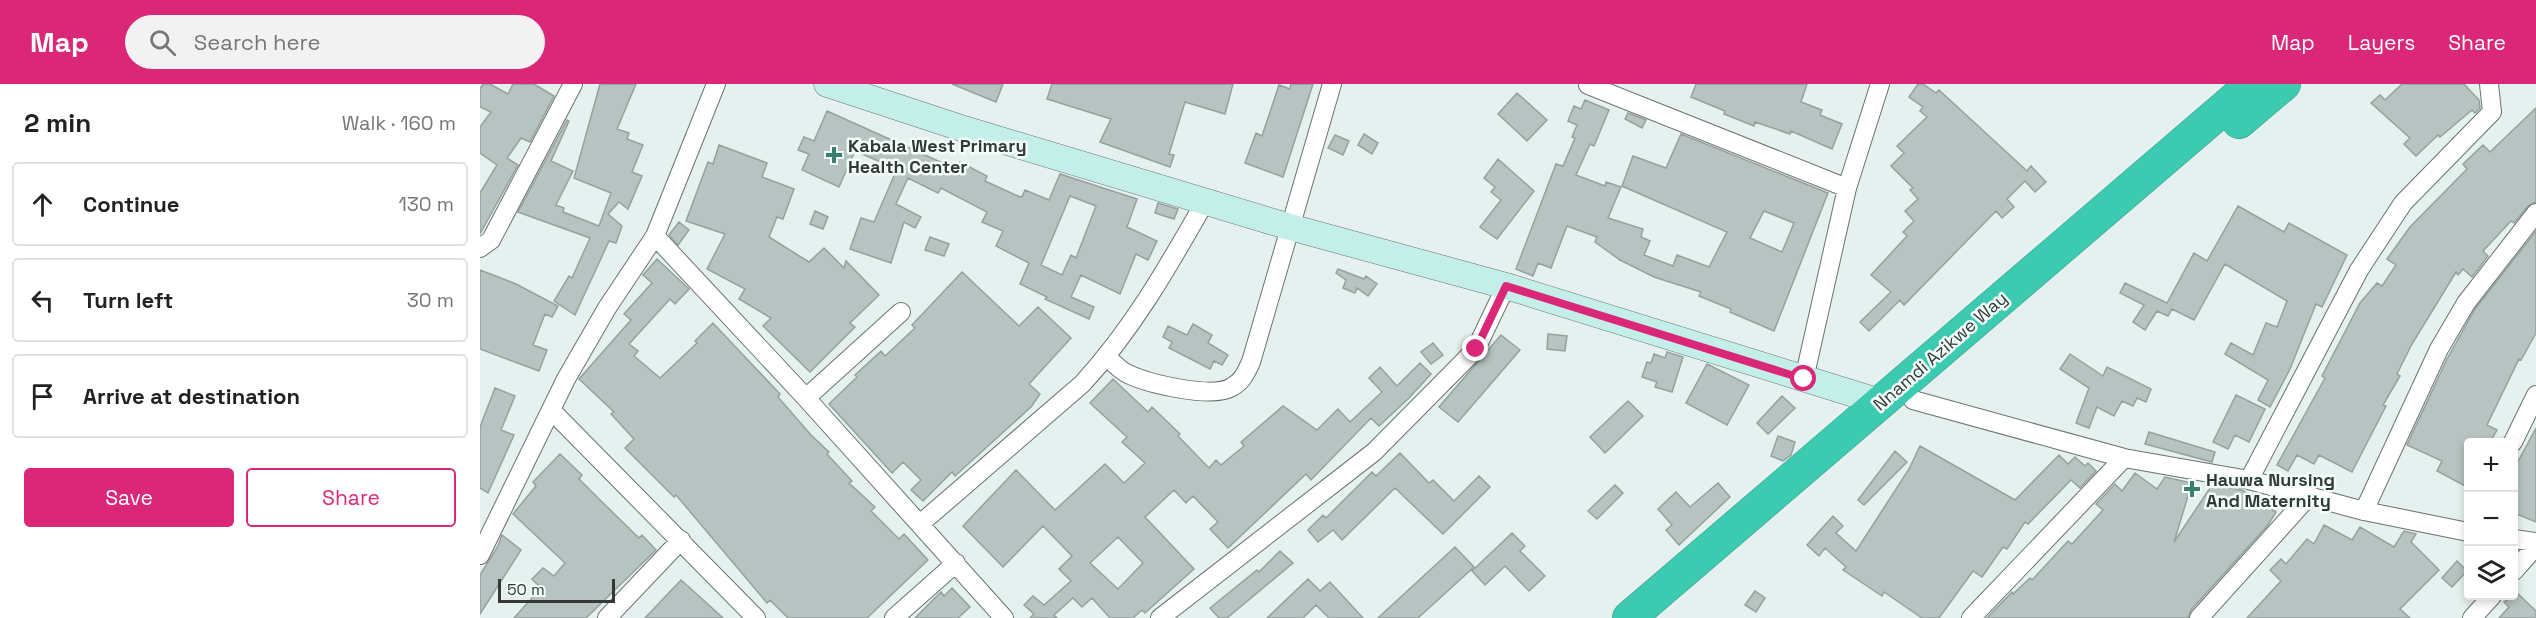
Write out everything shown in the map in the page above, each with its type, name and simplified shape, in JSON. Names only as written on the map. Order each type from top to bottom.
[{"type":"highway","name":"Nnamdi Azikwe Way","points":[[1629,618],[2252,84]]},
{"type":"highway","name":"Nnamdi Azikwe Way","points":[[1663,618],[1913,400],[2283,84]]},
{"type":"street","points":[[480,248],[490,240],[573,84]]},
{"type":"street","points":[[480,555],[566,379],[607,308],[655,236],[716,84]]},
{"type":"street","points":[[827,84],[964,129],[1290,227],[1506,286],[1880,402]]},
{"type":"street","points":[[1107,357],[1127,374],[1168,386],[1204,391],[1230,389],[1243,379],[1251,362],[1332,84]]},
{"type":"street","points":[[1804,379],[1847,188],[1880,84]]},
{"type":"street","points":[[2249,480],[2359,270],[2403,203],[2492,112],[2489,84]]},
{"type":"street","points":[[1588,85],[1847,188]]},
{"type":"street","points":[[920,524],[1082,384],[1107,357],[1155,289],[1206,200]]},
{"type":"street","points":[[2364,511],[2439,349],[2466,303],[2506,248],[2536,213]]},
{"type":"street","points":[[655,236],[806,398],[1004,618]]},
{"type":"street","points":[[1160,618],[1374,452],[1476,349],[1506,286]]},
{"type":"street","points":[[806,398],[901,312]]},
{"type":"street","points":[[2515,438],[2536,395]]},
{"type":"street","points":[[1913,400],[2124,458],[2249,480],[2364,511],[2464,531]]},
{"type":"street","points":[[551,410],[756,618]]},
{"type":"street","points":[[1971,618],[2124,458]]},
{"type":"street","points":[[2199,618],[2309,496]]},
{"type":"street","points":[[607,618],[681,540]]},
{"type":"street","points":[[2518,540],[2536,544],[2518,566]]},
{"type":"street","points":[[894,618],[956,563]]},
{"type":"street","points":[[2472,618],[2488,600]]},
{"type":"building","points":[[483,84],[490,84],[508,94],[513,84],[534,84],[554,96],[530,142],[521,138],[507,158],[518,165],[480,234],[480,193],[497,165],[480,153],[480,127],[491,112],[480,107],[480,89]]},
{"type":"building","points":[[600,84],[636,84],[617,129],[629,133],[627,139],[643,145],[632,172],[642,176],[628,209],[619,202],[608,214],[622,226],[616,243],[609,241],[575,315],[554,301],[569,276],[572,278],[590,238],[518,212],[567,120],[569,121],[551,161],[573,171],[556,205],[564,208],[563,212],[599,226],[611,193],[574,178]]},
{"type":"building","points":[[952,84],[1003,84],[996,102]]},
{"type":"building","points":[[1052,84],[1233,84],[1225,114],[1185,102],[1169,154],[1174,155],[1170,167],[1100,142],[1111,119],[1047,99]]},
{"type":"building","points":[[1291,84],[1313,84],[1283,177],[1245,163],[1256,133],[1262,136],[1279,85],[1290,89]]},
{"type":"building","points":[[1696,84],[1807,84],[1801,102],[1822,110],[1820,115],[1842,124],[1832,149],[1791,131],[1790,134],[1755,122],[1754,126],[1724,114],[1725,111],[1691,97]]},
{"type":"building","points":[[1918,84],[1923,84],[1936,93],[1939,90],[2027,171],[2031,166],[2046,182],[2035,192],[2025,181],[2007,199],[2014,207],[2002,218],[1996,211],[1904,305],[1900,300],[1869,331],[1860,322],[1891,292],[1871,275],[1907,236],[1903,232],[1914,221],[1905,211],[1918,199],[1910,190],[1913,188],[1891,166],[1904,153],[1897,146],[1927,117],[1920,111],[1923,107],[1909,97]]},
{"type":"building","points":[[2402,84],[2464,84],[2479,100],[2480,108],[2475,113],[2472,110],[2440,137],[2438,135],[2416,156],[2404,144],[2410,138],[2371,103],[2380,95],[2385,100]]},
{"type":"building","points":[[1517,93],[1547,120],[1527,141],[1498,114]]},
{"type":"building","points":[[1585,100],[1609,110],[1594,146],[1590,144],[1576,175],[1605,186],[1606,182],[1621,187],[1608,218],[1643,229],[1641,237],[1650,241],[1644,255],[1673,266],[1677,255],[1709,267],[1727,232],[1622,186],[1633,156],[1666,168],[1681,134],[1828,193],[1774,331],[1699,296],[1701,292],[1654,277],[1620,260],[1595,242],[1597,237],[1567,226],[1551,268],[1538,263],[1533,276],[1516,269],[1556,164],[1563,166],[1575,138],[1572,137],[1577,125],[1568,121],[1574,106],[1581,109]],"holes":[[[1764,211],[1794,223],[1782,252],[1750,238]]]},
{"type":"building","points":[[2536,108],[2536,202],[2528,206],[2514,223],[2511,221],[2483,251],[2488,256],[2472,277],[2463,269],[2458,275],[2456,272],[2412,344],[2397,374],[2400,376],[2383,405],[2386,406],[2352,472],[2319,455],[2314,464],[2297,455],[2288,471],[2277,465],[2325,378],[2322,376],[2360,303],[2377,283],[2382,286],[2396,265],[2387,259],[2410,227],[2467,169],[2463,164],[2483,145],[2490,152]]},
{"type":"building","points":[[827,111],[956,169],[960,162],[987,176],[985,181],[1018,196],[1022,197],[1025,190],[1049,200],[1060,174],[1137,199],[1127,227],[1157,241],[1148,260],[1136,254],[1120,294],[1081,275],[1071,297],[1094,307],[1089,319],[1045,299],[1047,297],[1020,284],[1029,263],[996,246],[1003,231],[982,222],[987,212],[941,188],[938,193],[908,178],[896,204],[921,217],[915,228],[904,222],[891,263],[850,249],[861,218],[874,222],[897,169],[855,151],[839,187],[802,170],[809,154],[798,150],[804,137],[814,141]],"holes":[[[1070,196],[1096,206],[1076,258],[1071,255],[1062,275],[1041,265]]]},
{"type":"building","points":[[1628,113],[1646,120],[1642,128],[1625,119]]},
{"type":"building","points":[[1364,134],[1378,143],[1372,154],[1358,145]]},
{"type":"building","points":[[1335,135],[1349,141],[1343,155],[1328,148]]},
{"type":"building","points":[[719,145],[767,163],[762,177],[794,189],[783,219],[777,217],[769,237],[809,262],[824,248],[844,268],[846,261],[879,295],[850,323],[855,327],[810,372],[763,326],[771,318],[739,299],[745,289],[707,269],[725,234],[686,221],[708,162],[713,164]]},
{"type":"building","points":[[1498,159],[1534,191],[1497,239],[1480,227],[1501,200],[1491,192],[1495,187],[1484,178]]},
{"type":"building","points":[[1158,203],[1178,209],[1174,219],[1155,213]]},
{"type":"building","points":[[2238,206],[2284,232],[2289,223],[2347,255],[2322,307],[2316,304],[2290,369],[2270,407],[2258,400],[2268,380],[2225,354],[2231,343],[2253,355],[2266,323],[2277,327],[2287,301],[2225,264],[2194,320],[2172,309],[2168,316],[2157,311],[2145,330],[2133,322],[2144,305],[2120,293],[2125,283],[2167,303],[2194,253],[2207,261]]},
{"type":"building","points":[[815,211],[828,217],[823,229],[810,224]]},
{"type":"building","points":[[679,222],[689,230],[678,245],[669,235]]},
{"type":"building","points":[[2536,231],[2536,333],[2521,360],[2519,359],[2487,425],[2497,430],[2492,438],[2464,438],[2464,485],[2437,471],[2442,461],[2407,445],[2447,359],[2475,309]]},
{"type":"building","points":[[930,237],[949,244],[944,256],[925,250]]},
{"type":"building","points":[[657,259],[689,289],[675,304],[670,299],[629,344],[638,351],[634,356],[660,378],[697,343],[695,341],[713,323],[780,394],[778,397],[829,452],[827,454],[852,481],[849,483],[875,507],[871,511],[899,539],[904,534],[928,560],[867,618],[788,618],[770,600],[767,603],[676,495],[674,497],[625,448],[634,439],[611,414],[614,412],[579,379],[631,320],[624,314],[652,283],[643,275]]},
{"type":"building","points":[[1338,269],[1364,279],[1366,276],[1377,284],[1368,296],[1357,288],[1355,293],[1343,288],[1346,280],[1336,273]]},
{"type":"building","points":[[480,270],[516,284],[558,306],[552,317],[545,314],[533,345],[547,350],[539,371],[480,349]]},
{"type":"building","points":[[962,272],[1019,326],[1038,307],[1071,338],[1029,384],[1040,394],[1031,407],[955,476],[952,472],[923,501],[911,490],[921,480],[903,462],[892,473],[829,404],[881,351],[885,356],[915,328],[912,325]]},
{"type":"building","points":[[1193,324],[1212,335],[1208,343],[1228,355],[1222,365],[1214,361],[1210,369],[1169,348],[1172,342],[1163,337],[1168,326],[1187,335]]},
{"type":"building","points":[[1548,334],[1567,336],[1565,351],[1547,349]]},
{"type":"building","points":[[1501,335],[1520,350],[1458,422],[1439,407]]},
{"type":"building","points":[[1433,343],[1443,355],[1431,364],[1421,352]]},
{"type":"building","points":[[1667,352],[1683,357],[1672,392],[1655,387],[1657,382],[1642,377],[1647,362],[1651,363],[1654,354],[1665,358]]},
{"type":"building","points":[[2070,354],[2103,376],[2107,367],[2151,389],[2146,402],[2137,398],[2133,406],[2122,401],[2114,416],[2097,407],[2089,428],[2076,423],[2089,388],[2060,369]]},
{"type":"building","points":[[1420,363],[1431,374],[1379,426],[1371,418],[1311,480],[1306,474],[1228,548],[1210,529],[1218,522],[1193,496],[1186,503],[1174,490],[1145,517],[1194,569],[1145,613],[1142,610],[1133,618],[1110,618],[1092,598],[1082,607],[1073,598],[1054,615],[1057,618],[1030,618],[1034,614],[1024,605],[1033,596],[1044,605],[1071,581],[1059,569],[1072,556],[1043,526],[1003,567],[963,526],[1016,470],[1055,510],[1105,464],[1124,483],[1145,463],[1122,442],[1127,437],[1090,403],[1113,379],[1148,412],[1152,407],[1180,434],[1178,436],[1209,468],[1216,460],[1221,465],[1244,446],[1241,442],[1283,406],[1317,430],[1338,409],[1350,422],[1382,392],[1369,378],[1380,367],[1397,386]],"holes":[[[1118,537],[1143,563],[1118,589],[1090,563]]]},
{"type":"building","points":[[1707,364],[1749,385],[1727,425],[1686,403]]},
{"type":"building","points":[[495,388],[515,396],[501,430],[514,435],[488,493],[480,488],[480,427]]},
{"type":"building","points":[[2236,395],[2265,409],[2249,442],[2235,435],[2228,449],[2213,442]]},
{"type":"building","points":[[1782,396],[1795,408],[1768,434],[1757,423]]},
{"type":"building","points":[[1628,401],[1643,416],[1605,453],[1590,437]]},
{"type":"building","points":[[2536,428],[2536,522],[2518,515],[2518,462]]},
{"type":"building","points":[[2149,432],[2215,452],[2212,462],[2145,444]]},
{"type":"building","points":[[1778,436],[1795,442],[1791,455],[1783,461],[1771,456]]},
{"type":"building","points":[[1920,446],[2015,500],[2059,455],[2068,464],[2075,457],[2085,466],[2088,463],[2096,471],[2080,488],[2071,480],[2028,524],[2025,522],[2007,549],[2003,547],[1982,577],[1973,571],[1939,618],[1922,618],[1884,592],[1882,596],[1843,570],[1846,567],[1825,548],[1819,556],[1807,545],[1833,516],[1843,526],[1836,533],[1856,551],[1909,469]]},
{"type":"building","points":[[1895,451],[1907,462],[1864,505],[1858,500]]},
{"type":"building","points":[[1400,453],[1429,483],[1433,480],[1454,501],[1479,476],[1490,487],[1443,534],[1395,488],[1342,540],[1333,530],[1318,542],[1308,530],[1323,515],[1326,518],[1372,472],[1376,476]]},
{"type":"building","points":[[560,454],[582,475],[579,479],[601,501],[639,538],[642,535],[656,550],[586,618],[514,618],[541,588],[532,579],[543,568],[554,576],[565,563],[513,514],[536,486],[533,482]]},
{"type":"building","points":[[2135,473],[2157,489],[2165,477],[2192,483],[2174,542],[2212,485],[2242,490],[2276,512],[2268,525],[2191,610],[2188,618],[1987,618],[2012,592],[2013,594],[2030,578],[2032,580],[2068,541],[2072,544],[2103,510],[2096,504],[2115,484],[2122,491]]},
{"type":"building","points":[[1718,483],[1730,497],[1679,545],[1666,530],[1672,525],[1658,509],[1676,492],[1690,507]]},
{"type":"building","points":[[1615,485],[1623,493],[1597,519],[1588,511]]},
{"type":"building","points":[[2324,525],[2352,540],[2360,527],[2394,547],[2404,531],[2416,534],[2411,542],[2439,570],[2400,609],[2410,618],[2247,618],[2281,581],[2270,570],[2281,559],[2286,564],[2307,539],[2314,544]]},
{"type":"building","points":[[1512,533],[1525,546],[1520,551],[1545,576],[1529,591],[1505,566],[1485,585],[1472,571]]},
{"type":"building","points":[[502,535],[521,550],[480,614],[480,575]]},
{"type":"building","points":[[1455,547],[1474,567],[1418,618],[1378,618]]},
{"type":"building","points":[[1280,551],[1293,563],[1227,618],[1219,618],[1210,608],[1257,570],[1259,572]]},
{"type":"building","points":[[2457,561],[2464,568],[2464,574],[2452,587],[2442,578]]},
{"type":"building","points":[[1308,579],[1320,591],[1330,582],[1363,618],[1329,618],[1316,605],[1303,618],[1267,618]]},
{"type":"building","points":[[681,580],[700,597],[723,618],[645,618]]},
{"type":"building","points":[[952,588],[970,607],[958,618],[915,618],[941,592],[944,596]]},
{"type":"building","points":[[1755,591],[1765,598],[1756,612],[1745,605]]},
{"type":"building","points":[[2518,594],[2536,611],[2536,618],[2499,618],[2509,607],[2504,602],[2518,600]]},
{"type":"place","name":"Kabala West Primary Health Center","points":[[834,155]]},
{"type":"place","name":"Hauwa Nursing And Maternity","points":[[2192,489]]},
{"type":"route","points":[[1476,349],[1506,286],[1804,379]]}]
